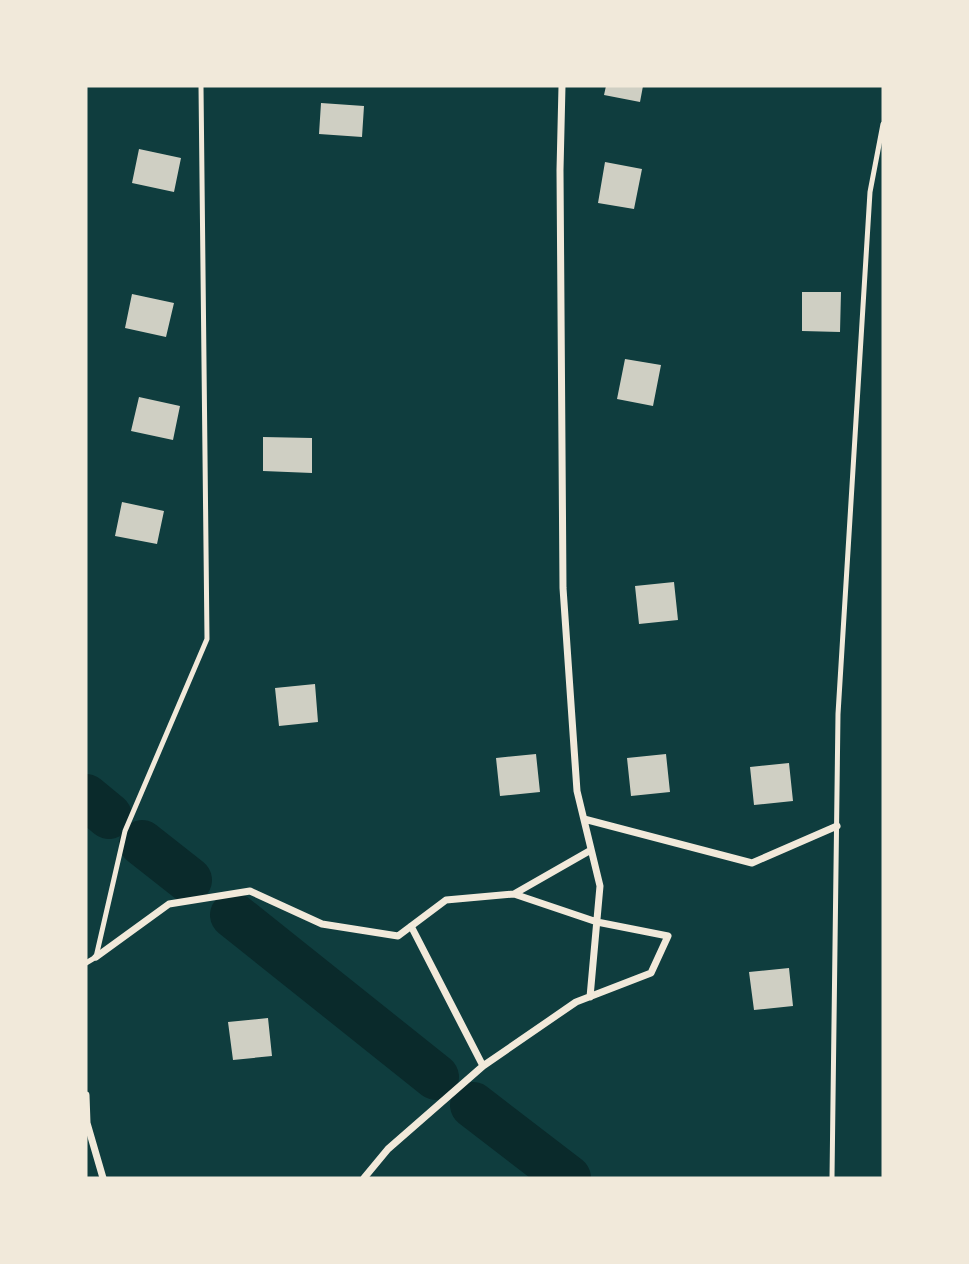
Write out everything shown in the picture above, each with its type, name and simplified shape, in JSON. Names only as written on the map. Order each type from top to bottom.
[{"type":"street","points":[[562,86],[560,184],[563,588],[577,791],[600,886],[590,997]]},
{"type":"street","points":[[584,819],[751,863],[836,826]]},
{"type":"street","points":[[514,894],[591,850]]},
{"type":"street","points":[[96,957],[169,904],[250,891],[323,924],[398,936],[446,900],[514,894],[597,922],[668,936],[651,973],[576,1002],[483,1066],[388,1149],[365,1178]]},
{"type":"street","points":[[411,926],[483,1066]]},
{"type":"street","points":[[86,1095],[87,1123],[103,1178]]},
{"type":"lane","points":[[86,963],[96,957],[125,831],[207,639],[201,86]]},
{"type":"lane","points":[[832,1178],[839,687],[870,192],[883,124]]},
{"type":"building","points":[[606,86],[643,86],[640,102],[604,95]]},
{"type":"building","points":[[321,103],[364,106],[362,137],[319,134]]},
{"type":"building","points":[[139,149],[181,158],[174,192],[132,183]]},
{"type":"building","points":[[605,162],[642,169],[634,209],[598,203]]},
{"type":"building","points":[[802,292],[841,292],[840,332],[802,331]]},
{"type":"building","points":[[132,294],[174,303],[166,337],[125,328]]},
{"type":"building","points":[[625,359],[661,365],[653,406],[617,399]]},
{"type":"building","points":[[139,397],[180,406],[173,440],[131,431]]},
{"type":"building","points":[[263,437],[312,438],[312,473],[263,471]]},
{"type":"building","points":[[122,502],[164,511],[157,544],[115,536]]},
{"type":"building","points":[[674,582],[678,620],[639,624],[635,586]]},
{"type":"building","points":[[315,684],[318,722],[279,726],[275,688]]},
{"type":"building","points":[[536,754],[540,792],[500,796],[496,758]]},
{"type":"building","points":[[666,754],[670,792],[631,796],[627,758]]},
{"type":"building","points":[[789,763],[793,801],[754,805],[750,767]]},
{"type":"building","points":[[789,968],[793,1006],[754,1010],[749,972]]},
{"type":"building","points":[[268,1018],[272,1056],[233,1060],[228,1022]]},
{"type":"waterway","points":[[86,797],[109,816]]},
{"type":"waterway","points":[[142,843],[189,880]]},
{"type":"waterway","points":[[233,915],[436,1077]]},
{"type":"waterway","points":[[473,1105],[568,1178]]}]
